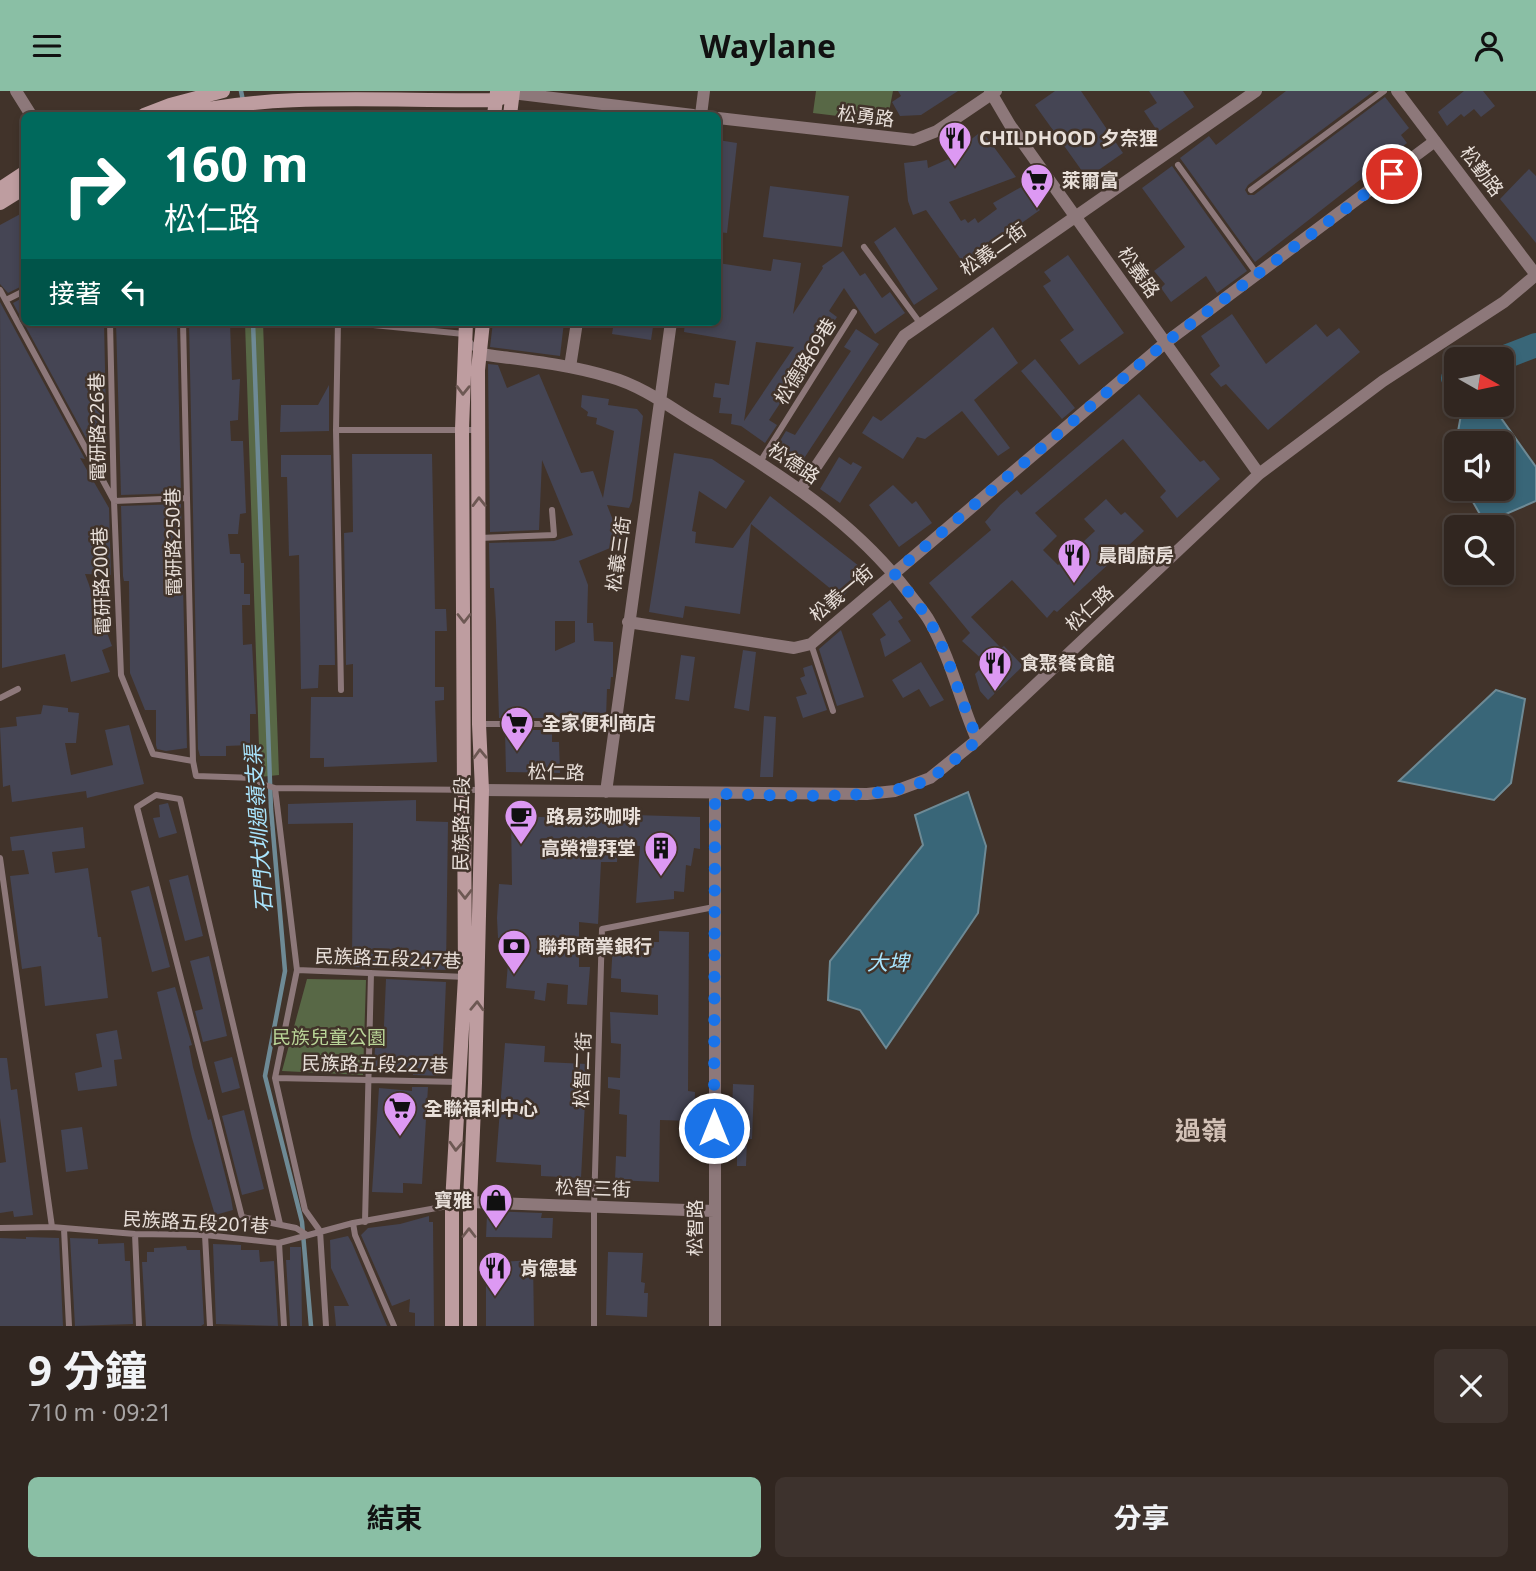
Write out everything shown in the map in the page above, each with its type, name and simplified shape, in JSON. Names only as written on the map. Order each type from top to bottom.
[{"type":"main road","points":[[171,110],[223,91]]},
{"type":"main road","points":[[190,112],[215,104],[270,99],[505,93]]},
{"type":"main road","points":[[496,112],[505,93]]},
{"type":"main road","points":[[505,93],[509,112]]},
{"type":"main road","points":[[0,189],[21,175]]},
{"type":"main road","points":[[0,204],[21,190]]},
{"type":"main road","name":"民族路五段","points":[[452,1326],[452,1203],[459,1082],[472,977],[482,790],[479,724],[478,430],[479,354],[482,326]]},
{"type":"main road","name":"民族路五段","points":[[465,328],[462,429],[465,792],[475,1083],[470,1202],[470,1326]]},
{"type":"street","points":[[16,91],[29,112]]},
{"type":"street","points":[[701,112],[704,91]]},
{"type":"street","name":"松義二街","points":[[802,489],[896,346],[920,323],[1256,91]]},
{"type":"street","name":"松勤路","points":[[1397,91],[1536,275]]},
{"type":"street","name":"松義路","points":[[993,92],[1010,125],[1259,474]]},
{"type":"street","name":"松勇路","points":[[721,118],[914,140],[937,131],[993,92]]},
{"type":"street","points":[[505,93],[607,110],[641,112]]},
{"type":"street","name":"松義一街","points":[[628,622],[794,648],[811,645],[1165,343],[1436,141]]},
{"type":"street","name":"松仁路","points":[[482,790],[867,794],[895,791],[930,778],[978,740],[1259,474],[1383,381],[1504,302],[1536,275]]},
{"type":"street","points":[[570,367],[576,326]]},
{"type":"street","name":"松義三街","points":[[606,792],[670,326]]},
{"type":"street","name":"松德路","points":[[479,354],[570,367],[612,377],[659,400],[802,489],[848,526],[894,573],[929,620],[951,666],[964,711],[978,740]]},
{"type":"street","name":"松智路","points":[[715,794],[715,1326]]},
{"type":"street","name":"松智三街","points":[[470,1202],[715,1211]]},
{"type":"lane","points":[[1251,190],[1384,91]]},
{"type":"lane","points":[[1178,165],[1257,274]]},
{"type":"lane","points":[[863,247],[920,323]]},
{"type":"lane","name":"電研路200巷","points":[[0,290],[114,501],[121,675],[153,754],[193,761],[196,776],[256,778],[262,784],[275,788]]},
{"type":"lane","points":[[6,300],[21,292]]},
{"type":"lane","name":"松德路69巷","points":[[760,462],[854,312]]},
{"type":"lane","name":"電研路226巷","points":[[110,326],[114,501],[187,498]]},
{"type":"lane","name":"電研路250巷","points":[[183,326],[193,761]]},
{"type":"lane","points":[[341,326],[336,430],[341,690]]},
{"type":"lane","points":[[424,326],[465,328],[479,354]]},
{"type":"lane","points":[[336,430],[478,430]]},
{"type":"lane","points":[[479,538],[554,535],[552,510]]},
{"type":"lane","points":[[811,645],[833,711]]},
{"type":"lane","points":[[0,698],[18,689]]},
{"type":"lane","points":[[479,724],[615,724]]},
{"type":"lane","points":[[326,1326],[320,1231],[305,1210],[275,1077],[297,970],[275,788],[465,792],[482,790]]},
{"type":"lane","points":[[280,1224],[180,799],[156,795],[137,807],[242,1217],[296,1228],[307,1235]]},
{"type":"lane","points":[[0,858],[52,1227]]},
{"type":"lane","name":"松智二街","points":[[594,1326],[594,1208],[602,929],[714,907]]},
{"type":"lane","name":"民族路五段247巷","points":[[297,970],[472,977]]},
{"type":"lane","points":[[365,1222],[371,973]]},
{"type":"lane","name":"民族路五段227巷","points":[[275,1077],[475,1083]]},
{"type":"lane","name":"民族路五段201巷","points":[[0,1228],[52,1227],[135,1234],[205,1235],[279,1243],[353,1223],[452,1203],[470,1202]]},
{"type":"lane","points":[[353,1223],[355,1235],[394,1326]]},
{"type":"lane","points":[[64,1229],[69,1326]]},
{"type":"lane","points":[[135,1234],[139,1326]]},
{"type":"lane","points":[[205,1235],[210,1326]]},
{"type":"lane","points":[[279,1243],[284,1326]]},
{"type":"green space","points":[[816,91],[893,91],[887,122],[813,113]]},
{"type":"green space","points":[[245,326],[263,326],[279,775],[260,777]]},
{"type":"green space","name":"民族兒童公園","points":[[307,979],[366,980],[363,1075],[282,1071]]},
{"type":"water","points":[[1461,417],[1500,417],[1510,431],[1458,431]]},
{"type":"water","points":[[1514,436],[1536,467],[1536,501],[1504,515],[1480,515],[1472,501],[1514,501]]},
{"type":"water","points":[[1496,690],[1525,699],[1511,783],[1494,800],[1399,781]]},
{"type":"water","name":"大埤","points":[[968,792],[986,846],[978,913],[886,1048],[860,1010],[828,1000],[830,961],[923,845],[915,815]]},
{"type":"building","points":[[898,91],[958,91],[921,115],[900,116],[892,102],[901,96]]},
{"type":"building","points":[[1055,91],[1081,91],[1123,153],[1087,178],[1035,105]]},
{"type":"building","points":[[1149,91],[1183,91],[1194,107],[1158,132],[1144,111],[1157,103]]},
{"type":"building","points":[[1286,91],[1374,91],[1248,185],[1245,190],[1248,195],[1254,195],[1385,97],[1409,128],[1401,135],[1407,143],[1255,262],[1180,158],[1209,136],[1216,145]]},
{"type":"building","points":[[1464,91],[1483,91],[1495,106],[1481,117],[1474,109],[1464,117],[1461,114],[1447,126],[1438,112]]},
{"type":"building","points":[[982,131],[1016,177],[949,202],[961,221],[965,219],[968,223],[975,218],[978,223],[997,209],[993,203],[1023,186],[1040,210],[964,264],[926,210],[913,215],[908,201],[904,163],[927,160],[928,168],[960,154],[957,150]]},
{"type":"building","points":[[721,140],[737,143],[727,233],[721,232]]},
{"type":"building","points":[[1172,166],[1247,271],[1217,293],[1206,276],[1171,302],[1161,288],[1165,284],[1154,271],[1185,247],[1142,188]]},
{"type":"building","points":[[1529,169],[1536,176],[1536,243],[1500,199]]},
{"type":"building","points":[[770,186],[849,196],[842,247],[763,237]]},
{"type":"building","points":[[21,214],[21,286],[8,293],[0,284],[0,225]]},
{"type":"building","points":[[895,227],[938,289],[914,305],[874,242]]},
{"type":"building","points":[[843,251],[860,276],[865,273],[882,298],[890,292],[905,313],[875,334],[844,288],[829,311],[837,317],[769,420],[777,425],[765,443],[741,426],[731,424],[732,414],[719,413],[721,398],[713,397],[715,383],[729,385],[736,341],[684,332],[685,326],[721,326],[721,263],[771,271],[773,259],[801,263],[793,314],[822,266]],"holes":[[[756,342],[794,347],[744,421]]]},
{"type":"building","points":[[1068,255],[1124,333],[1079,365],[1060,340],[1074,330],[1043,286],[1051,281],[1044,272]]},
{"type":"building","points":[[21,299],[21,318],[13,303]]},
{"type":"building","points":[[0,302],[85,459],[80,458],[109,508],[111,575],[85,574],[112,646],[102,650],[110,672],[71,682],[65,654],[2,668]]},
{"type":"building","points":[[1232,314],[1266,364],[1316,324],[1327,337],[1339,328],[1360,352],[1268,430],[1226,384],[1221,387],[1210,374],[1220,366],[1201,336]]},
{"type":"building","points":[[25,326],[104,326],[107,462],[99,462]]},
{"type":"building","points":[[116,326],[177,326],[181,493],[121,495]]},
{"type":"building","points":[[189,326],[230,326],[232,380],[240,379],[238,420],[230,421],[231,441],[243,441],[246,513],[240,514],[238,534],[228,534],[230,554],[240,554],[241,563],[244,563],[244,594],[250,594],[250,605],[242,605],[243,645],[252,644],[256,714],[250,714],[250,745],[226,746],[226,756],[200,756]]},
{"type":"building","points":[[493,326],[564,326],[560,356],[490,347]]},
{"type":"building","points":[[613,326],[653,327],[651,340],[612,334]]},
{"type":"building","points":[[993,327],[1018,363],[974,400],[1010,448],[998,456],[962,411],[925,439],[917,437],[903,459],[862,433],[873,416],[881,421]]},
{"type":"building","points":[[856,329],[879,344],[799,466],[775,449],[786,431],[795,435],[851,351],[844,347]]},
{"type":"building","points":[[1035,359],[1075,408],[1062,419],[1021,371]]},
{"type":"building","points":[[488,364],[498,365],[507,388],[539,374],[581,473],[593,471],[603,498],[614,431],[596,424],[597,418],[587,416],[588,412],[581,407],[582,395],[609,399],[608,405],[637,409],[643,416],[632,501],[629,508],[607,505],[622,543],[579,561],[588,585],[587,623],[593,623],[594,641],[613,642],[613,677],[610,689],[607,689],[606,718],[499,718],[496,622],[494,588],[490,588],[489,543],[554,541],[573,535],[542,460],[539,530],[490,532]],"holes":[[[555,621],[575,621],[575,642],[555,651]]]},
{"type":"building","points":[[329,385],[329,431],[280,432],[281,405],[318,405]]},
{"type":"building","points":[[1139,394],[1200,462],[1204,460],[1220,479],[1177,518],[1160,497],[1166,491],[1123,439],[1035,513],[1057,536],[1043,550],[1058,565],[1095,531],[1084,519],[1106,499],[1121,515],[1125,512],[1144,531],[1057,612],[1054,610],[1047,618],[1012,580],[971,617],[1023,666],[988,700],[980,691],[975,674],[986,663],[962,641],[970,633],[929,583],[991,530],[985,522],[1000,505],[1017,490],[1021,495]]},
{"type":"building","points":[[674,453],[712,459],[745,481],[726,509],[699,491],[692,531],[696,532],[695,543],[733,548],[770,496],[864,570],[842,598],[751,524],[740,614],[685,606],[683,618],[649,612]]},
{"type":"building","points":[[352,454],[432,454],[435,609],[446,609],[447,631],[435,631],[435,687],[444,687],[444,700],[435,701],[437,762],[324,767],[324,758],[310,758],[311,697],[353,697],[353,664],[346,665],[344,533],[353,532]]},
{"type":"building","points":[[281,455],[331,455],[335,665],[319,665],[318,688],[301,689],[299,555],[289,556],[287,477],[281,477]]},
{"type":"building","points":[[839,457],[851,465],[853,462],[862,467],[840,503],[820,489]]},
{"type":"building","points":[[893,485],[912,504],[916,501],[932,523],[899,547],[869,505]]},
{"type":"building","points":[[181,504],[187,748],[166,751],[157,749],[156,745],[156,710],[145,710],[130,673],[129,581],[124,581],[123,576],[121,506]]},
{"type":"building","points":[[890,600],[903,618],[898,621],[911,641],[885,657],[880,639],[886,635],[872,614]]},
{"type":"building","points":[[841,630],[864,697],[837,706],[819,649]]},
{"type":"building","points":[[743,650],[756,652],[749,711],[734,708]]},
{"type":"building","points":[[681,655],[695,657],[689,701],[675,699]]},
{"type":"building","points":[[921,662],[944,700],[930,707],[919,689],[903,698],[892,680]]},
{"type":"building","points":[[812,665],[827,710],[803,718],[796,697],[807,694],[800,678],[805,676],[803,668]]},
{"type":"building","points":[[43,705],[68,708],[68,712],[79,713],[76,743],[65,743],[71,775],[113,765],[105,730],[129,725],[144,784],[87,798],[86,791],[12,802],[10,785],[3,787],[0,728],[17,726],[16,717],[41,714]]},
{"type":"building","points":[[764,716],[776,717],[773,777],[760,777]]},
{"type":"building","points":[[505,730],[552,730],[552,742],[559,742],[560,773],[506,772]]},
{"type":"building","points":[[416,800],[416,821],[448,822],[446,970],[352,967],[353,823],[288,824],[288,804]]},
{"type":"building","points":[[168,803],[177,833],[159,838],[153,818],[160,817],[159,805]]},
{"type":"building","points":[[634,815],[700,817],[700,849],[694,848],[691,866],[686,865],[684,892],[674,891],[674,899],[636,903],[640,846],[618,845],[617,862],[601,862],[598,924],[579,922],[579,967],[590,967],[587,1005],[567,1004],[568,985],[547,983],[545,1001],[534,999],[535,991],[506,988],[510,938],[498,938],[497,918],[499,884],[512,885],[511,816],[633,820]]},
{"type":"building","points":[[83,827],[85,848],[52,852],[55,873],[88,868],[98,937],[101,937],[108,998],[45,1006],[41,966],[22,969],[10,876],[29,874],[24,850],[12,851],[10,837]]},
{"type":"building","points":[[188,875],[203,936],[185,941],[169,880]]},
{"type":"building","points":[[149,886],[170,967],[152,972],[131,891]]},
{"type":"building","points":[[659,931],[689,932],[688,1091],[695,1092],[694,1121],[660,1120],[659,1182],[615,1180],[616,1156],[626,1157],[627,1115],[619,1114],[620,1090],[608,1088],[608,1077],[620,1078],[621,1044],[611,1043],[610,1012],[658,1015],[658,995],[621,992],[621,979],[611,978],[613,942],[619,935],[624,942],[659,942]]},
{"type":"building","points":[[209,956],[227,1036],[203,1042],[195,1011],[203,1009],[190,961]]},
{"type":"building","points":[[386,979],[446,982],[442,1076],[413,1075],[413,1069],[374,1067],[375,1048],[383,1048]]},
{"type":"building","points":[[175,987],[192,1045],[189,1046],[193,1067],[208,1120],[211,1119],[231,1198],[233,1210],[215,1215],[192,1138],[157,992]]},
{"type":"building","points":[[117,1030],[122,1059],[114,1060],[117,1086],[78,1091],[75,1073],[102,1067],[96,1034]]},
{"type":"building","points":[[505,1043],[545,1046],[544,1062],[587,1064],[581,1178],[541,1176],[541,1165],[496,1162]]},
{"type":"building","points":[[232,1057],[240,1088],[222,1093],[214,1062]]},
{"type":"building","points":[[0,1058],[7,1058],[11,1090],[17,1089],[33,1215],[14,1217],[13,1211],[0,1213],[0,1163],[6,1162],[0,1118]]},
{"type":"building","points":[[733,1084],[754,1085],[752,1139],[747,1139],[746,1166],[737,1166],[737,1141],[731,1141]]},
{"type":"building","name":"全聯福利中心","points":[[412,1087],[428,1087],[422,1184],[403,1183],[403,1193],[372,1192],[379,1088],[412,1091]]},
{"type":"building","points":[[244,1110],[264,1189],[242,1195],[222,1116]]},
{"type":"building","points":[[82,1127],[88,1169],[66,1172],[61,1130]]},
{"type":"building","points":[[490,1211],[542,1213],[541,1218],[553,1218],[552,1238],[486,1237],[487,1214]]},
{"type":"building","points":[[429,1216],[429,1222],[433,1222],[434,1326],[415,1326],[415,1313],[409,1312],[410,1299],[392,1306],[361,1235],[368,1228],[400,1224]]},
{"type":"building","points":[[348,1236],[387,1326],[336,1326],[334,1306],[349,1306],[331,1268],[330,1240]]},
{"type":"building","points":[[0,1238],[59,1238],[63,1326],[0,1326]]},
{"type":"building","points":[[70,1238],[98,1239],[98,1244],[124,1243],[125,1261],[130,1261],[133,1324],[75,1326]]},
{"type":"building","points":[[213,1244],[241,1245],[241,1250],[259,1250],[260,1262],[274,1261],[278,1326],[216,1324]]},
{"type":"building","points":[[186,1246],[187,1250],[200,1250],[204,1324],[146,1326],[142,1262],[147,1262],[147,1252],[154,1252],[154,1248]]},
{"type":"building","points":[[290,1247],[301,1247],[302,1326],[290,1326],[286,1260],[290,1260]]},
{"type":"building","points":[[608,1252],[643,1253],[641,1282],[645,1283],[644,1293],[648,1293],[647,1317],[606,1315]]},
{"type":"building","points":[[533,1260],[534,1326],[486,1326],[486,1263]]},
{"type":"waterway","name":"石門大圳過嶺支渠","points":[[241,91],[245,112]]},
{"type":"waterway","name":"石門大圳過嶺支渠","points":[[253,326],[271,809],[285,971],[265,1076],[302,1222],[311,1326]]},
{"type":"waterway","points":[[1514,354],[1536,345]]},
{"type":"place","name":"CHILDHOOD 夕奈狸","points":[[955,168]]},
{"type":"place","name":"萊爾富","points":[[1037,210]]},
{"type":"place","name":"晨間廚房","points":[[1074,585]]},
{"type":"place","name":"食聚餐食館","points":[[995,693]]},
{"type":"place","name":"全家便利商店","points":[[517,753]]},
{"type":"place","name":"路易莎咖啡","points":[[521,846]]},
{"type":"place","name":"高榮禮拜堂","points":[[661,878]]},
{"type":"place","name":"聯邦商業銀行","points":[[514,976]]},
{"type":"place","name":"全聯福利中心","points":[[400,1138]]},
{"type":"place","name":"寶雅","points":[[496,1230]]},
{"type":"place","name":"肯德基","points":[[495,1298]]},
{"type":"district","name":"過嶺","points":[[1201,1131]]},
{"type":"route","points":[[714,1128],[715,794],[867,794],[895,791],[930,778],[978,740],[964,711],[951,666],[929,620],[894,573],[1165,343],[1392,174]]}]
